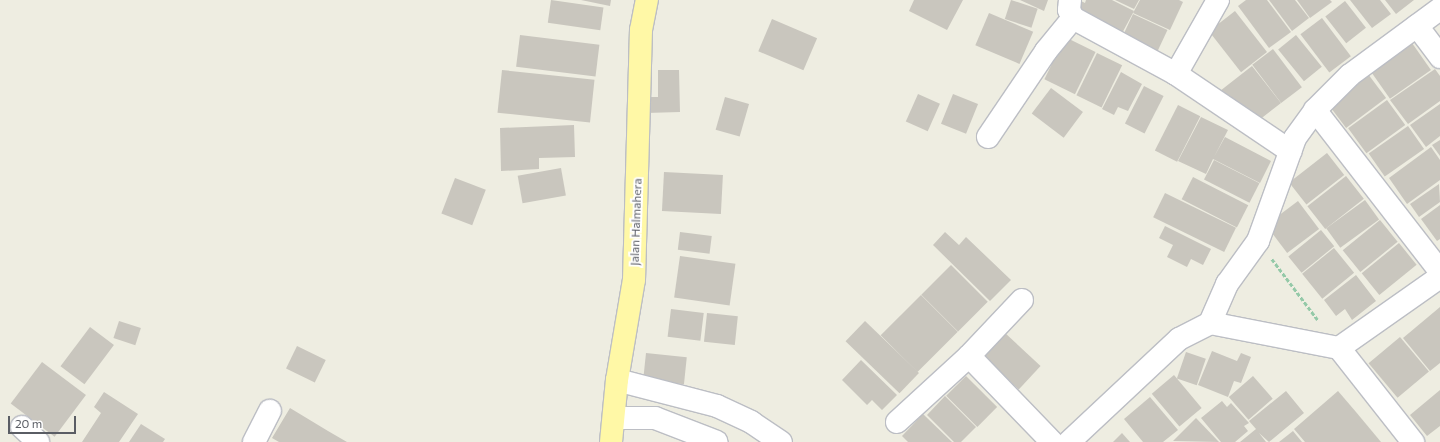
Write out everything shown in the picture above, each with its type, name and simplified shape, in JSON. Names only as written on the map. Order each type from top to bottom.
[{"type":"main road","name":"Jalan Halmahera","points":[[611,442],[617,380],[634,280],[641,30],[647,0]]},
{"type":"street","points":[[1176,74],[1220,2]]},
{"type":"street","points":[[988,137],[1046,51],[1072,9],[1176,74],[1290,151]]},
{"type":"street","points":[[1210,323],[1227,284],[1258,241],[1295,138],[1315,110],[1350,76],[1440,9]]},
{"type":"street","points":[[1417,26],[1440,57]]},
{"type":"street","points":[[1315,110],[1440,271]]},
{"type":"street","points":[[1339,348],[1440,277]]},
{"type":"street","points":[[898,422],[969,356],[1022,300]]},
{"type":"street","points":[[1069,442],[1179,339],[1210,323],[1339,348],[1413,442]]},
{"type":"street","points":[[969,356],[1052,442]]},
{"type":"street","points":[[617,380],[717,406],[751,422],[781,442]]},
{"type":"street","points":[[254,442],[270,411]]},
{"type":"street","points":[[614,418],[655,418],[717,442]]},
{"type":"street","points":[[22,427],[38,442]]},
{"type":"path","points":[[1258,241],[1339,348]]},
{"type":"building","points":[[551,0],[603,7],[600,30],[548,23]]},
{"type":"building","points":[[581,0],[611,0],[610,6]]},
{"type":"building","points":[[914,0],[963,0],[947,30],[909,11]]},
{"type":"building","points":[[1011,0],[1038,9],[1031,28],[1005,19]]},
{"type":"building","points":[[1020,0],[1048,0],[1044,11]]},
{"type":"building","points":[[1079,0],[1085,3],[1086,0],[1112,0],[1134,11],[1120,37],[1071,13]]},
{"type":"building","points":[[1115,0],[1139,0],[1134,9]]},
{"type":"building","points":[[1140,0],[1179,0],[1183,2],[1170,30],[1133,13]]},
{"type":"building","points":[[1246,0],[1267,0],[1291,32],[1269,48],[1238,6]]},
{"type":"building","points":[[1269,0],[1295,0],[1309,18],[1292,31]]},
{"type":"building","points":[[1297,0],[1330,0],[1332,2],[1310,18]]},
{"type":"building","points":[[1350,0],[1380,0],[1391,14],[1372,28]]},
{"type":"building","points":[[1385,0],[1414,0],[1396,14]]},
{"type":"building","points":[[1345,1],[1366,28],[1346,43],[1325,16]]},
{"type":"building","points":[[1235,11],[1267,52],[1241,72],[1209,31]]},
{"type":"building","points":[[989,13],[1033,32],[1020,64],[975,45]]},
{"type":"building","points":[[1133,14],[1167,30],[1157,52],[1123,36]]},
{"type":"building","points":[[1322,18],[1351,56],[1329,73],[1300,34]]},
{"type":"building","points":[[772,19],[817,38],[803,70],[758,51]]},
{"type":"building","points":[[520,35],[599,45],[596,77],[516,67]]},
{"type":"building","points":[[1296,35],[1322,67],[1304,81],[1278,49]]},
{"type":"building","points":[[1065,37],[1096,52],[1075,94],[1044,79]]},
{"type":"building","points":[[1412,43],[1431,70],[1390,99],[1371,72]]},
{"type":"building","points":[[1273,49],[1302,87],[1281,103],[1252,65]]},
{"type":"building","points":[[1097,53],[1122,65],[1102,108],[1076,95]]},
{"type":"building","points":[[1252,66],[1281,103],[1254,124],[1236,101],[1231,105],[1220,91]]},
{"type":"building","points":[[1435,69],[1440,76],[1440,101],[1408,124],[1390,100]]},
{"type":"building","points":[[502,70],[594,80],[590,122],[498,113]]},
{"type":"building","points":[[658,70],[679,70],[680,112],[646,113],[646,97],[658,97]]},
{"type":"building","points":[[1121,72],[1142,84],[1128,111],[1118,107],[1114,115],[1102,109]]},
{"type":"building","points":[[1368,74],[1386,98],[1346,128],[1328,104]]},
{"type":"building","points":[[1144,86],[1164,96],[1145,133],[1125,123]]},
{"type":"building","points":[[1051,88],[1083,112],[1064,138],[1032,114]]},
{"type":"building","points":[[918,94],[940,104],[928,131],[906,121]]},
{"type":"building","points":[[953,94],[978,104],[966,134],[941,124]]},
{"type":"building","points":[[725,97],[749,104],[740,137],[716,130]]},
{"type":"building","points":[[1387,100],[1405,125],[1366,153],[1348,128]]},
{"type":"building","points":[[1440,104],[1440,136],[1426,147],[1410,125]]},
{"type":"building","points":[[1178,105],[1200,116],[1177,162],[1155,150]]},
{"type":"building","points":[[1201,117],[1228,130],[1214,157],[1225,137],[1271,161],[1260,183],[1213,159],[1206,174],[1178,161]]},
{"type":"building","points":[[574,125],[575,157],[539,158],[539,169],[501,171],[500,128]]},
{"type":"building","points":[[1408,126],[1424,149],[1385,176],[1369,154]]},
{"type":"building","points":[[1440,140],[1440,156],[1432,145]]},
{"type":"building","points":[[1431,147],[1440,160],[1440,180],[1407,204],[1389,178]]},
{"type":"building","points":[[1327,153],[1344,175],[1306,205],[1289,183]]},
{"type":"building","points":[[1214,160],[1259,183],[1249,203],[1204,180]]},
{"type":"building","points":[[561,168],[566,196],[523,203],[518,176]]},
{"type":"building","points":[[664,172],[723,175],[721,214],[662,211]]},
{"type":"building","points":[[1346,176],[1364,199],[1325,229],[1307,206]]},
{"type":"building","points":[[1193,177],[1248,205],[1237,227],[1182,199]]},
{"type":"building","points":[[455,178],[486,190],[472,225],[441,213]]},
{"type":"building","points":[[1439,184],[1440,202],[1419,217],[1410,204]]},
{"type":"building","points":[[1165,193],[1236,228],[1224,252],[1153,217]]},
{"type":"building","points":[[1365,200],[1379,219],[1340,248],[1326,228]]},
{"type":"building","points":[[1298,201],[1319,229],[1287,253],[1266,225]]},
{"type":"building","points":[[1440,205],[1440,239],[1437,241],[1421,219]]},
{"type":"building","points":[[1380,220],[1398,242],[1360,272],[1343,250]]},
{"type":"building","points":[[1165,226],[1211,249],[1203,265],[1191,259],[1187,267],[1167,257],[1173,245],[1159,238]]},
{"type":"building","points":[[1321,230],[1334,246],[1302,273],[1288,256]]},
{"type":"building","points":[[680,232],[712,236],[710,254],[678,250]]},
{"type":"building","points":[[945,232],[959,245],[966,237],[1011,280],[990,301],[933,245]]},
{"type":"building","points":[[1399,243],[1417,265],[1379,295],[1362,273]]},
{"type":"building","points":[[1334,248],[1354,273],[1322,299],[1302,274]]},
{"type":"building","points":[[680,256],[735,264],[730,305],[674,298]]},
{"type":"building","points":[[951,265],[988,302],[958,331],[921,295]]},
{"type":"building","points":[[1356,275],[1376,301],[1352,320],[1345,309],[1336,316],[1324,300]]},
{"type":"building","points":[[921,295],[958,332],[917,372],[881,335]]},
{"type":"building","points":[[1440,307],[1440,363],[1430,371],[1403,338]]},
{"type":"building","points":[[671,309],[704,313],[700,341],[668,337]]},
{"type":"building","points":[[707,313],[738,316],[735,345],[704,342]]},
{"type":"building","points":[[119,321],[141,328],[135,345],[113,338]]},
{"type":"building","points":[[865,321],[919,373],[900,393],[846,341]]},
{"type":"building","points":[[90,327],[114,345],[84,384],[61,366]]},
{"type":"building","points":[[1004,332],[1041,366],[1019,390],[982,355]]},
{"type":"building","points":[[1400,337],[1429,371],[1398,398],[1369,363]]},
{"type":"building","points":[[297,346],[326,360],[315,382],[286,368]]},
{"type":"building","points":[[1212,351],[1237,361],[1241,353],[1251,357],[1241,383],[1234,381],[1228,397],[1198,385]]},
{"type":"building","points":[[1186,352],[1206,359],[1197,385],[1177,378]]},
{"type":"building","points":[[646,353],[687,357],[684,384],[643,380]]},
{"type":"building","points":[[861,360],[897,395],[882,410],[872,400],[867,405],[842,380]]},
{"type":"building","points":[[42,362],[86,395],[55,437],[11,404]]},
{"type":"building","points":[[1174,375],[1202,408],[1179,427],[1152,394]]},
{"type":"building","points":[[966,376],[997,407],[977,427],[946,396]]},
{"type":"building","points":[[1253,376],[1273,399],[1249,420],[1229,397]]},
{"type":"building","points":[[1440,390],[1440,426],[1427,436],[1410,415]]},
{"type":"building","points":[[1286,391],[1304,413],[1269,442],[1259,433],[1266,442],[1240,442],[1256,429],[1249,421]]},
{"type":"building","points":[[1338,391],[1381,442],[1305,442],[1294,429]]},
{"type":"building","points":[[104,392],[138,414],[119,442],[82,442],[101,413],[94,407]]},
{"type":"building","points":[[945,396],[976,427],[961,442],[954,442],[927,415]]},
{"type":"building","points":[[1150,397],[1178,430],[1163,442],[1143,442],[1124,419]]},
{"type":"building","points":[[1222,401],[1227,407],[1231,403],[1249,423],[1244,426],[1248,431],[1235,442],[1221,442],[1201,418]]},
{"type":"building","points":[[290,408],[347,442],[279,442],[272,438]]},
{"type":"building","points":[[923,414],[952,442],[908,442],[902,436]]},
{"type":"building","points":[[1196,418],[1219,442],[1173,441]]},
{"type":"building","points":[[141,424],[165,439],[163,442],[129,442]]},
{"type":"building","points":[[1293,431],[1302,442],[1279,442]]},
{"type":"building","points":[[1122,433],[1130,442],[1113,442]]}]
